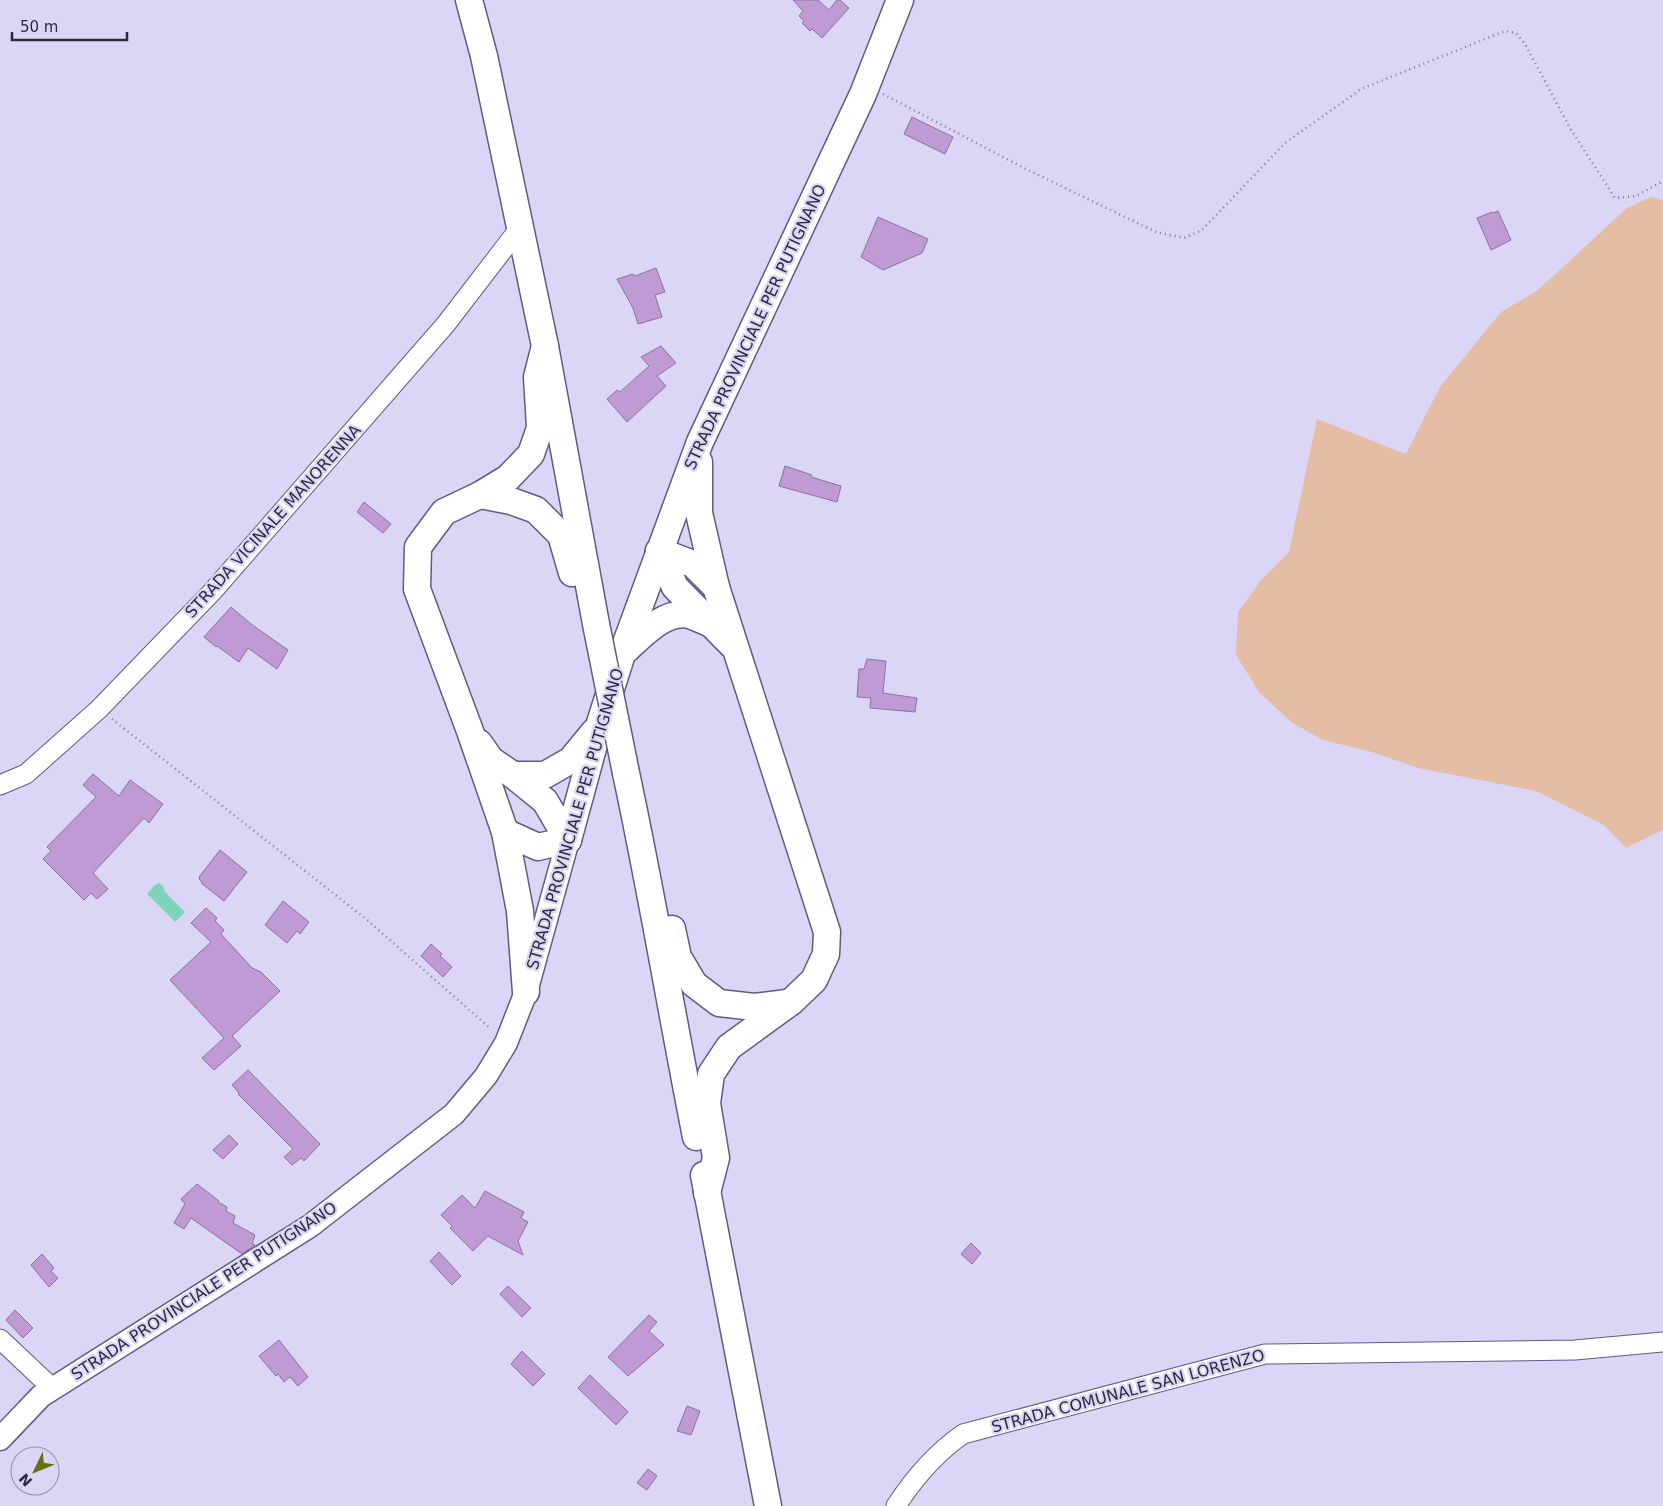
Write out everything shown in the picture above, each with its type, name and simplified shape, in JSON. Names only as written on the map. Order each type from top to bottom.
[{"type":"main road","points":[[469,0],[484,56],[545,346],[595,620],[645,860],[673,1020],[768,1506]]},
{"type":"main road","name":"STRADA PROVINCIALE PER PUTIGNANO","points":[[568,840],[599,726],[622,654],[700,442],[866,86],[900,0]]},
{"type":"main road","points":[[526,992],[520,911],[505,832],[417,588],[418,547],[444,512],[480,495],[508,478],[532,454],[540,428],[537,377],[545,346]]},
{"type":"main road","points":[[700,442],[699,513],[716,587],[827,932],[826,954],[814,980],[791,1002],[729,1047],[711,1074],[707,1103],[716,1158],[707,1193]]},
{"type":"main road","points":[[480,495],[512,501],[536,510],[561,535],[574,581],[595,620]]},
{"type":"main road","points":[[660,551],[693,564],[716,587]]},
{"type":"main road","points":[[660,551],[675,587],[736,649]]},
{"type":"main road","points":[[622,654],[650,628],[667,617],[687,614],[712,625]]},
{"type":"main road","points":[[513,775],[545,775],[570,760],[599,726]]},
{"type":"main road","points":[[470,731],[492,760],[544,801],[568,840],[538,847],[505,832]]},
{"type":"main road","points":[[645,860],[666,904],[678,956],[694,984],[719,1003],[754,1007],[791,1002]]},
{"type":"street","name":"STRADA VICINALE MANORENNA","points":[[0,785],[26,774],[99,709],[212,592],[446,324],[520,229]]},
{"type":"street","name":"STRADA PROVINCIALE PER PUTIGNANO","points":[[0,1438],[41,1396],[310,1226],[454,1114],[486,1076],[506,1042],[526,992],[568,840]]},
{"type":"street","points":[[0,1339],[53,1389]]},
{"type":"street","name":"STRADA COMUNALE SAN LORENZO","points":[[896,1506],[926,1465],[963,1434],[1265,1354],[1575,1350],[1663,1342]]},
{"type":"path","points":[[866,86],[1026,169],[1156,232],[1184,238],[1202,230],[1285,143],[1362,89],[1505,31],[1516,32],[1525,44],[1570,128],[1615,198],[1636,196],[1663,181]]},
{"type":"path","points":[[99,709],[366,919],[506,1042]]},
{"type":"shaded area","points":[[1651,197],[1663,200],[1663,830],[1626,848],[1604,825],[1536,791],[1418,768],[1372,752],[1323,740],[1291,722],[1259,692],[1236,655],[1238,612],[1261,580],[1289,552],[1317,419],[1406,454],[1440,387],[1501,312],[1538,290],[1627,208]]},
{"type":"shaded area","points":[[159,883],[163,886],[165,892],[185,912],[175,922],[148,895],[155,885]]},
{"type":"building","points":[[793,0],[818,0],[829,10],[837,0],[840,0],[849,8],[822,38],[812,29],[810,31],[802,23],[804,21],[799,16],[803,11]]},
{"type":"building","points":[[912,117],[953,137],[945,154],[904,134]]},
{"type":"building","points":[[1498,211],[1511,240],[1491,250],[1477,218]]},
{"type":"building","points":[[878,217],[928,239],[922,253],[883,270],[861,257]]},
{"type":"building","points":[[656,268],[665,292],[655,295],[662,317],[638,324],[633,308],[617,279],[633,274],[635,276]]},
{"type":"building","points":[[661,346],[676,363],[657,376],[666,386],[627,422],[607,399],[617,390],[620,392],[649,366],[641,357]]},
{"type":"building","points":[[785,466],[812,475],[811,477],[841,486],[837,502],[779,486]]},
{"type":"building","points":[[364,502],[391,524],[383,533],[357,512]]},
{"type":"building","points":[[231,607],[251,624],[288,650],[277,669],[248,648],[239,662],[204,637]]},
{"type":"building","points":[[867,659],[886,661],[883,693],[917,698],[915,712],[870,708],[871,698],[857,697],[859,669],[864,669]]},
{"type":"building","points":[[93,774],[119,796],[130,780],[163,804],[149,823],[144,818],[93,873],[108,889],[97,899],[91,893],[84,900],[43,859],[51,851],[47,847],[96,797],[83,785]]},
{"type":"building","points":[[220,850],[247,872],[224,901],[201,883],[199,879]]},
{"type":"building","points":[[283,901],[309,922],[300,934],[297,931],[287,943],[265,925]]},
{"type":"building","points":[[206,908],[217,918],[215,921],[224,930],[221,934],[252,968],[261,972],[280,991],[232,1036],[241,1046],[214,1070],[202,1058],[224,1038],[170,980],[211,942],[191,923]]},
{"type":"building","points":[[431,944],[452,967],[443,977],[421,956]]},
{"type":"building","points":[[248,1070],[320,1144],[304,1161],[301,1158],[292,1165],[284,1157],[293,1149],[238,1094],[232,1085]]},
{"type":"building","points":[[229,1135],[238,1144],[223,1159],[213,1150]]},
{"type":"building","points":[[197,1184],[218,1202],[227,1207],[226,1211],[235,1216],[233,1223],[255,1235],[252,1244],[255,1245],[242,1254],[191,1218],[184,1229],[174,1223],[185,1204],[181,1199]]},
{"type":"building","points":[[485,1191],[524,1212],[521,1218],[528,1222],[518,1241],[523,1255],[488,1236],[473,1251],[450,1228],[452,1226],[441,1215],[462,1195],[475,1208]]},
{"type":"building","points":[[971,1243],[981,1253],[972,1264],[961,1254]]},
{"type":"building","points":[[439,1252],[461,1276],[452,1285],[430,1261]]},
{"type":"building","points":[[42,1254],[54,1268],[51,1271],[58,1278],[49,1287],[31,1265]]},
{"type":"building","points":[[508,1286],[531,1308],[522,1317],[500,1294]]},
{"type":"building","points":[[15,1310],[33,1328],[23,1338],[6,1320]]},
{"type":"building","points":[[649,1315],[657,1322],[649,1331],[664,1345],[628,1376],[608,1357]]},
{"type":"building","points":[[279,1340],[308,1377],[298,1386],[290,1377],[284,1382],[278,1374],[276,1376],[259,1356]]},
{"type":"building","points":[[522,1351],[545,1374],[533,1386],[511,1364]]},
{"type":"building","points":[[590,1375],[628,1412],[616,1425],[578,1388]]},
{"type":"building","points":[[687,1406],[700,1411],[691,1435],[677,1431]]},
{"type":"building","points":[[648,1469],[657,1476],[647,1490],[637,1483]]}]
